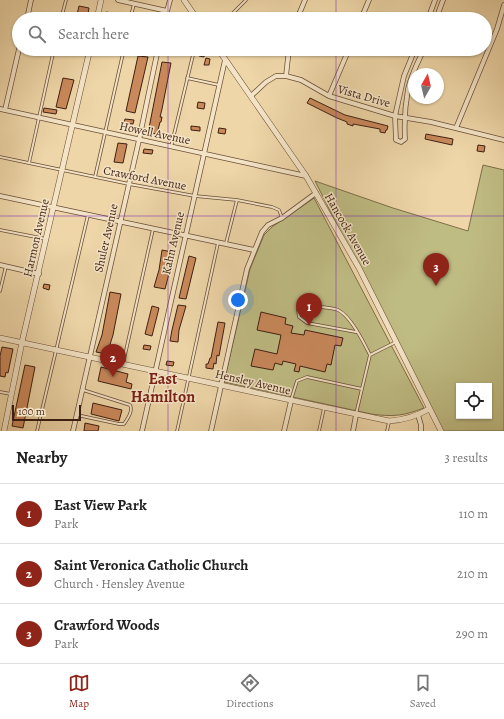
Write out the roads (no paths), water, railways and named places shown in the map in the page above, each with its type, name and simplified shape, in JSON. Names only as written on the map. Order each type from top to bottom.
[{"type":"street","points":[[28,12],[31,0]]},
{"type":"street","points":[[98,12],[101,0]]},
{"type":"street","points":[[118,0],[128,1],[134,4],[166,11],[170,0]]},
{"type":"street","points":[[184,0],[192,12]]},
{"type":"street","points":[[300,12],[305,0]]},
{"type":"street","points":[[364,12],[369,0]]},
{"type":"street","points":[[431,12],[435,0]]},
{"type":"street","points":[[439,12],[443,0]]},
{"type":"street","points":[[492,41],[504,5]]},
{"type":"street","points":[[2,110],[17,56]]},
{"type":"street","name":"Harmon Avenue","points":[[4,431],[22,342],[88,56]]},
{"type":"street","name":"Shuler Avenue","points":[[73,431],[157,56]]},
{"type":"street","name":"Hancock Avenue","points":[[222,56],[252,96],[316,193],[359,268],[441,431]]},
{"type":"street","points":[[252,96],[266,82],[276,76],[286,76],[288,56]]},
{"type":"street","points":[[329,96],[346,56]]},
{"type":"street","points":[[412,56],[404,76],[395,116],[396,140],[401,142],[405,139],[404,117],[408,89],[412,75],[421,56]]},
{"type":"street","points":[[456,128],[486,56]]},
{"type":"street","name":"Kahn Avenue","points":[[142,431],[225,60]]},
{"type":"street","name":"Vista Drive","points":[[286,76],[301,80],[329,96],[395,116],[456,128],[504,140]]},
{"type":"street","name":"Howell Avenue","points":[[2,110],[306,176]]},
{"type":"street","points":[[211,431],[247,269],[254,250],[262,232],[268,225],[282,218],[316,193]]},
{"type":"street","points":[[0,196],[254,250]]},
{"type":"street","points":[[0,265],[39,274]]},
{"type":"street","name":"Hensley Avenue","points":[[0,338],[356,415],[390,421],[418,415],[429,409]]},
{"type":"street","points":[[284,431],[291,401]]},
{"type":"street","points":[[352,431],[356,415]]},
{"type":"street","points":[[418,415],[421,431]]},
{"type":"lane","points":[[63,12],[66,0]]},
{"type":"lane","points":[[234,12],[246,0]]},
{"type":"lane","points":[[132,12],[134,4]]},
{"type":"lane","points":[[29,164],[52,56]]},
{"type":"lane","points":[[95,177],[122,56]]},
{"type":"lane","points":[[171,147],[193,56]]},
{"type":"lane","points":[[187,78],[220,85]]},
{"type":"lane","name":"Crawford Avenue","points":[[0,157],[129,184],[195,196],[237,200],[272,207],[279,210],[282,218]]},
{"type":"lane","points":[[226,244],[237,200]]},
{"type":"lane","points":[[37,431],[88,215]]},
{"type":"lane","points":[[123,364],[153,229]]},
{"type":"lane","points":[[0,230],[46,239]]},
{"type":"lane","points":[[176,431],[218,242]]},
{"type":"lane","points":[[0,291],[6,266]]},
{"type":"lane","points":[[356,332],[307,323],[299,317],[298,310],[301,305],[308,304],[338,310],[346,316],[364,343],[370,356],[356,415]]},
{"type":"lane","points":[[370,356],[396,342]]},
{"type":"lane","points":[[291,401],[297,381],[307,377],[362,389]]},
{"type":"lane","points":[[77,415],[112,423],[124,424],[131,412],[130,405],[82,389]]},
{"type":"lane","points":[[0,392],[12,394]]},
{"type":"lane","points":[[319,431],[324,408]]},
{"type":"lane","points":[[387,431],[390,421]]},
{"type":"place","name":"Crawford Woods","points":[[436,286]]},
{"type":"place","name":"East View Park","points":[[309,326]]},
{"type":"place","name":"Saint Veronica Catholic Church","points":[[113,377]]},
{"type":"district","name":"East Hamilton","points":[[163,388]]}]
